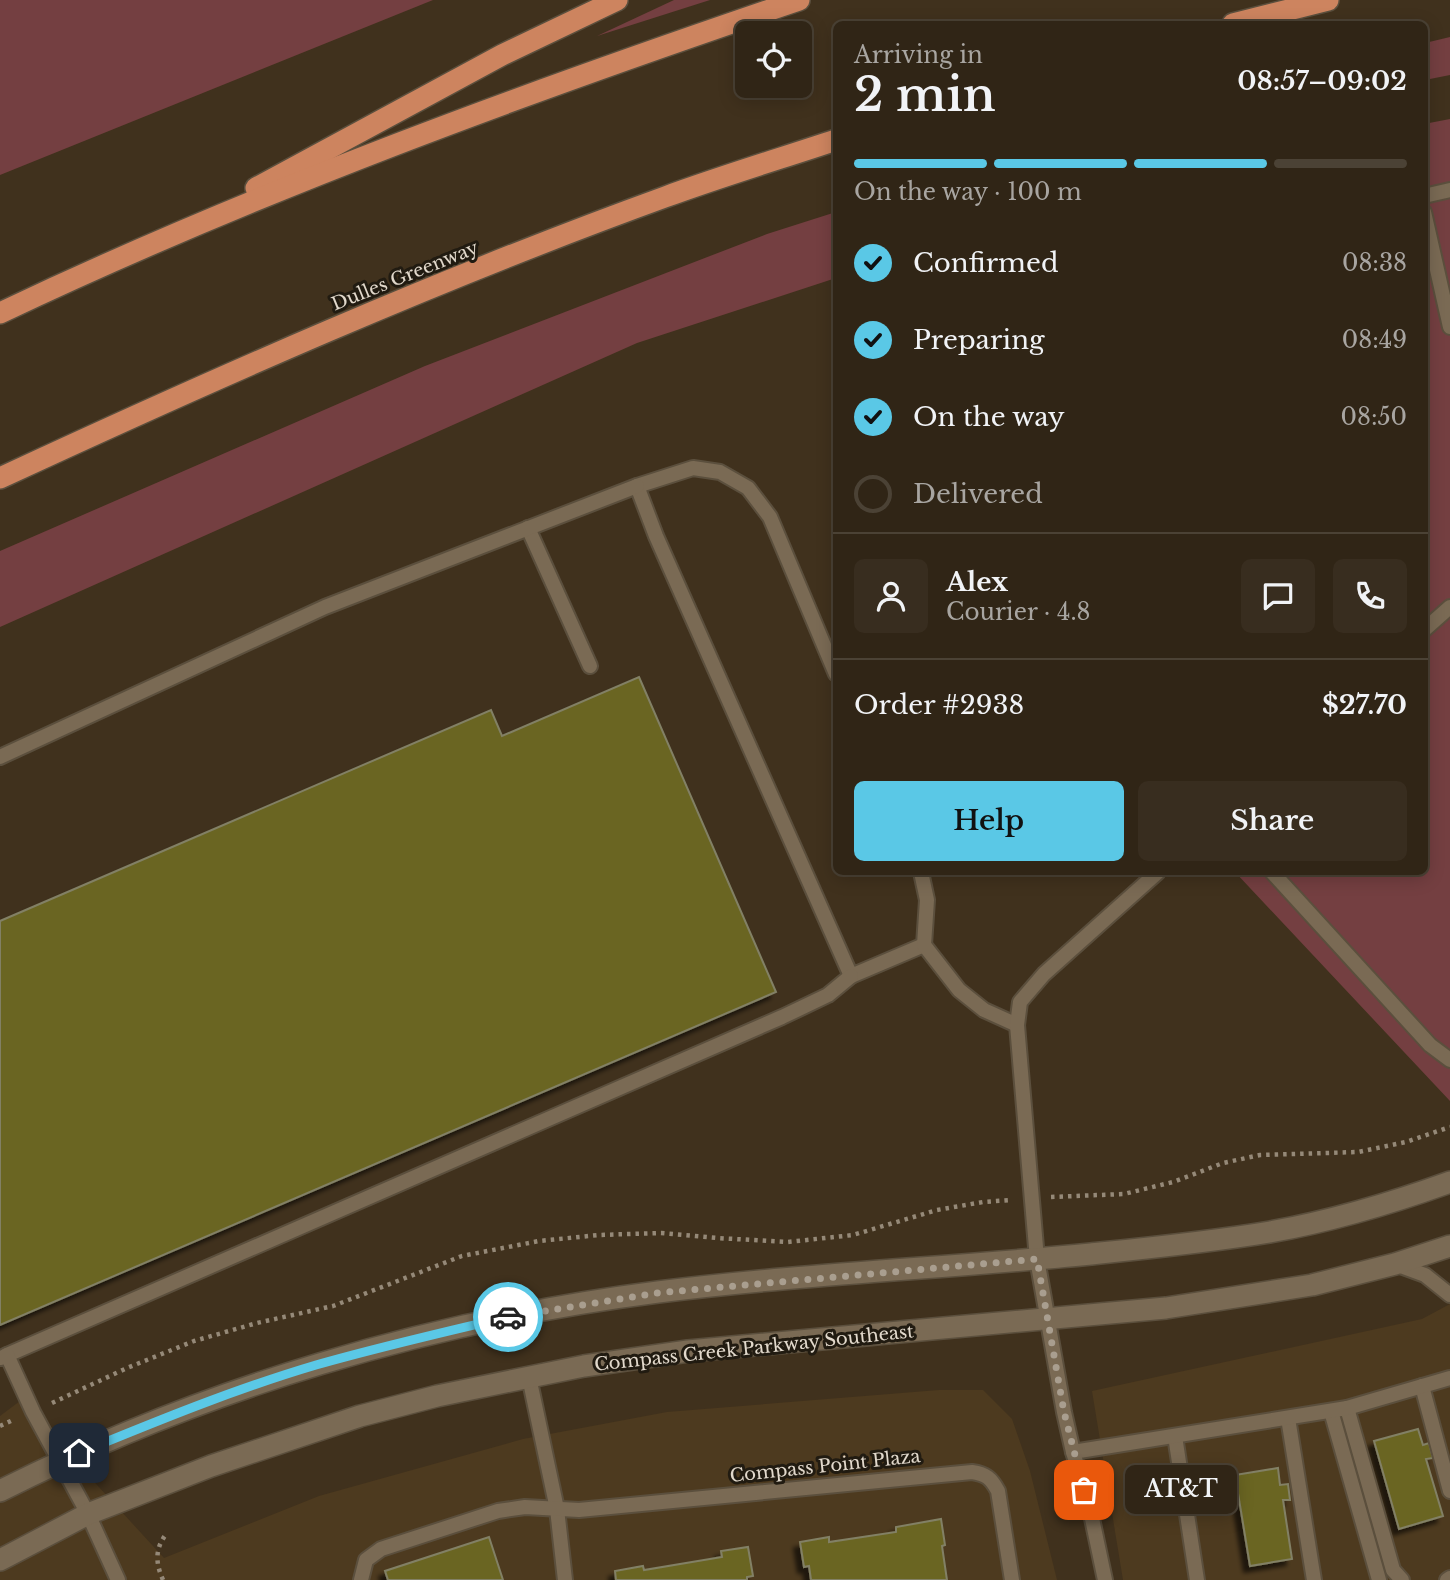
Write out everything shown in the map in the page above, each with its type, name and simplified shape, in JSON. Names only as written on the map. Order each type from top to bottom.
[{"type":"highway","points":[[156,242],[502,55],[617,0]]},
{"type":"highway","points":[[0,313],[156,242],[456,120],[799,0]]},
{"type":"highway","points":[[1245,21],[1328,0]]},
{"type":"highway","name":"Dulles Greenway","points":[[0,478],[189,391],[424,291],[665,197],[833,141]]},
{"type":"street","points":[[0,1491],[60,1461],[278,1377],[423,1337],[529,1312],[657,1293],[1180,1245],[1271,1232],[1369,1208],[1450,1182]]},
{"type":"street","name":"Compass Creek Parkway Southeast","points":[[0,1560],[88,1514],[211,1466],[360,1416],[529,1377],[688,1351],[1166,1308],[1312,1285],[1395,1264],[1450,1246]]},
{"type":"lane","points":[[1428,195],[1450,190]]},
{"type":"lane","points":[[1428,230],[1450,327]]},
{"type":"lane","points":[[0,757],[325,607],[637,486],[693,468],[720,472],[748,488],[770,517],[833,667]]},
{"type":"lane","points":[[637,486],[656,536],[852,975]]},
{"type":"lane","points":[[528,528],[590,666]]},
{"type":"lane","points":[[1428,626],[1450,607]]},
{"type":"lane","points":[[922,875],[927,900],[924,945],[959,990],[984,1010],[1017,1025]]},
{"type":"lane","points":[[1105,1580],[1090,1509],[1073,1452],[1037,1259],[1017,1025],[1020,1002],[1044,974],[1155,875]]},
{"type":"lane","points":[[1275,875],[1430,1045],[1450,1060]]},
{"type":"lane","points":[[118,1580],[88,1514],[4,1357],[782,1017],[828,995],[852,975],[924,945]]},
{"type":"lane","points":[[1395,1264],[1425,1275],[1450,1295]]},
{"type":"lane","points":[[529,1377],[557,1509],[560,1555],[565,1580]]},
{"type":"lane","points":[[1073,1452],[1331,1412],[1450,1378]]},
{"type":"lane","points":[[1422,1386],[1450,1490]]},
{"type":"lane","points":[[1347,1408],[1393,1570],[1402,1580]]},
{"type":"lane","points":[[1331,1412],[1379,1580]]},
{"type":"lane","points":[[1288,1418],[1314,1580]]},
{"type":"lane","points":[[1175,1436],[1197,1580]]},
{"type":"lane","name":"Compass Point Plaza","points":[[557,1509],[592,1508],[961,1472],[984,1474],[992,1480],[998,1491],[1012,1580]]},
{"type":"lane","points":[[361,1580],[366,1560],[381,1549],[498,1511],[525,1507],[557,1509]]},
{"type":"path","points":[[0,1426],[127,1368],[194,1341],[333,1306],[462,1256],[539,1241],[599,1234],[661,1233],[788,1241],[853,1235],[937,1210],[983,1202],[1124,1194],[1173,1182],[1223,1163],[1260,1155],[1358,1152],[1406,1142],[1450,1127]]},
{"type":"path","points":[[163,1580],[156,1559],[159,1543],[167,1533]]},
{"type":"shaded area","points":[[0,0],[433,0],[0,175]]},
{"type":"shaded area","points":[[674,0],[710,0],[597,36]]},
{"type":"shaded area","points":[[1450,37],[1450,75],[1428,79],[1428,42]]},
{"type":"shaded area","points":[[1450,119],[1450,1101],[1238,875],[1428,875],[1428,123]]},
{"type":"shaded area","points":[[833,213],[833,279],[637,343],[0,627],[0,551],[425,366],[767,234]]},
{"type":"shaded area","points":[[1450,1304],[1450,1580],[1123,1580],[1092,1391],[1422,1319]]},
{"type":"shaded area","points":[[939,1390],[983,1390],[1012,1419],[1030,1471],[1057,1580],[0,1580],[0,1416],[20,1401],[164,1558],[319,1496],[523,1439],[667,1412]]},
{"type":"building","points":[[639,677],[776,992],[0,1325],[0,921],[491,710],[502,736]]},
{"type":"building","points":[[1418,1429],[1423,1445],[1429,1443],[1433,1458],[1426,1459],[1443,1516],[1399,1529],[1374,1441]]},
{"type":"building","points":[[1278,1468],[1280,1485],[1288,1484],[1290,1500],[1283,1500],[1292,1559],[1250,1566],[1235,1475]]},
{"type":"building","points":[[941,1519],[947,1580],[811,1580],[809,1566],[804,1567],[800,1542],[829,1537],[829,1542],[896,1532],[896,1527]]},
{"type":"building","points":[[489,1537],[503,1580],[388,1580],[385,1571]]},
{"type":"building","points":[[748,1547],[753,1576],[747,1577],[747,1580],[616,1580],[615,1571],[643,1566],[644,1570],[722,1557],[721,1551]]},
{"type":"way so far","points":[[508,1317],[657,1293],[1037,1259],[1064,1412],[1084,1490]]},
{"type":"place","name":"AT&T","points":[[1084,1490]]},
{"type":"route","points":[[79,1453],[265,1381],[316,1365],[508,1317]]}]
